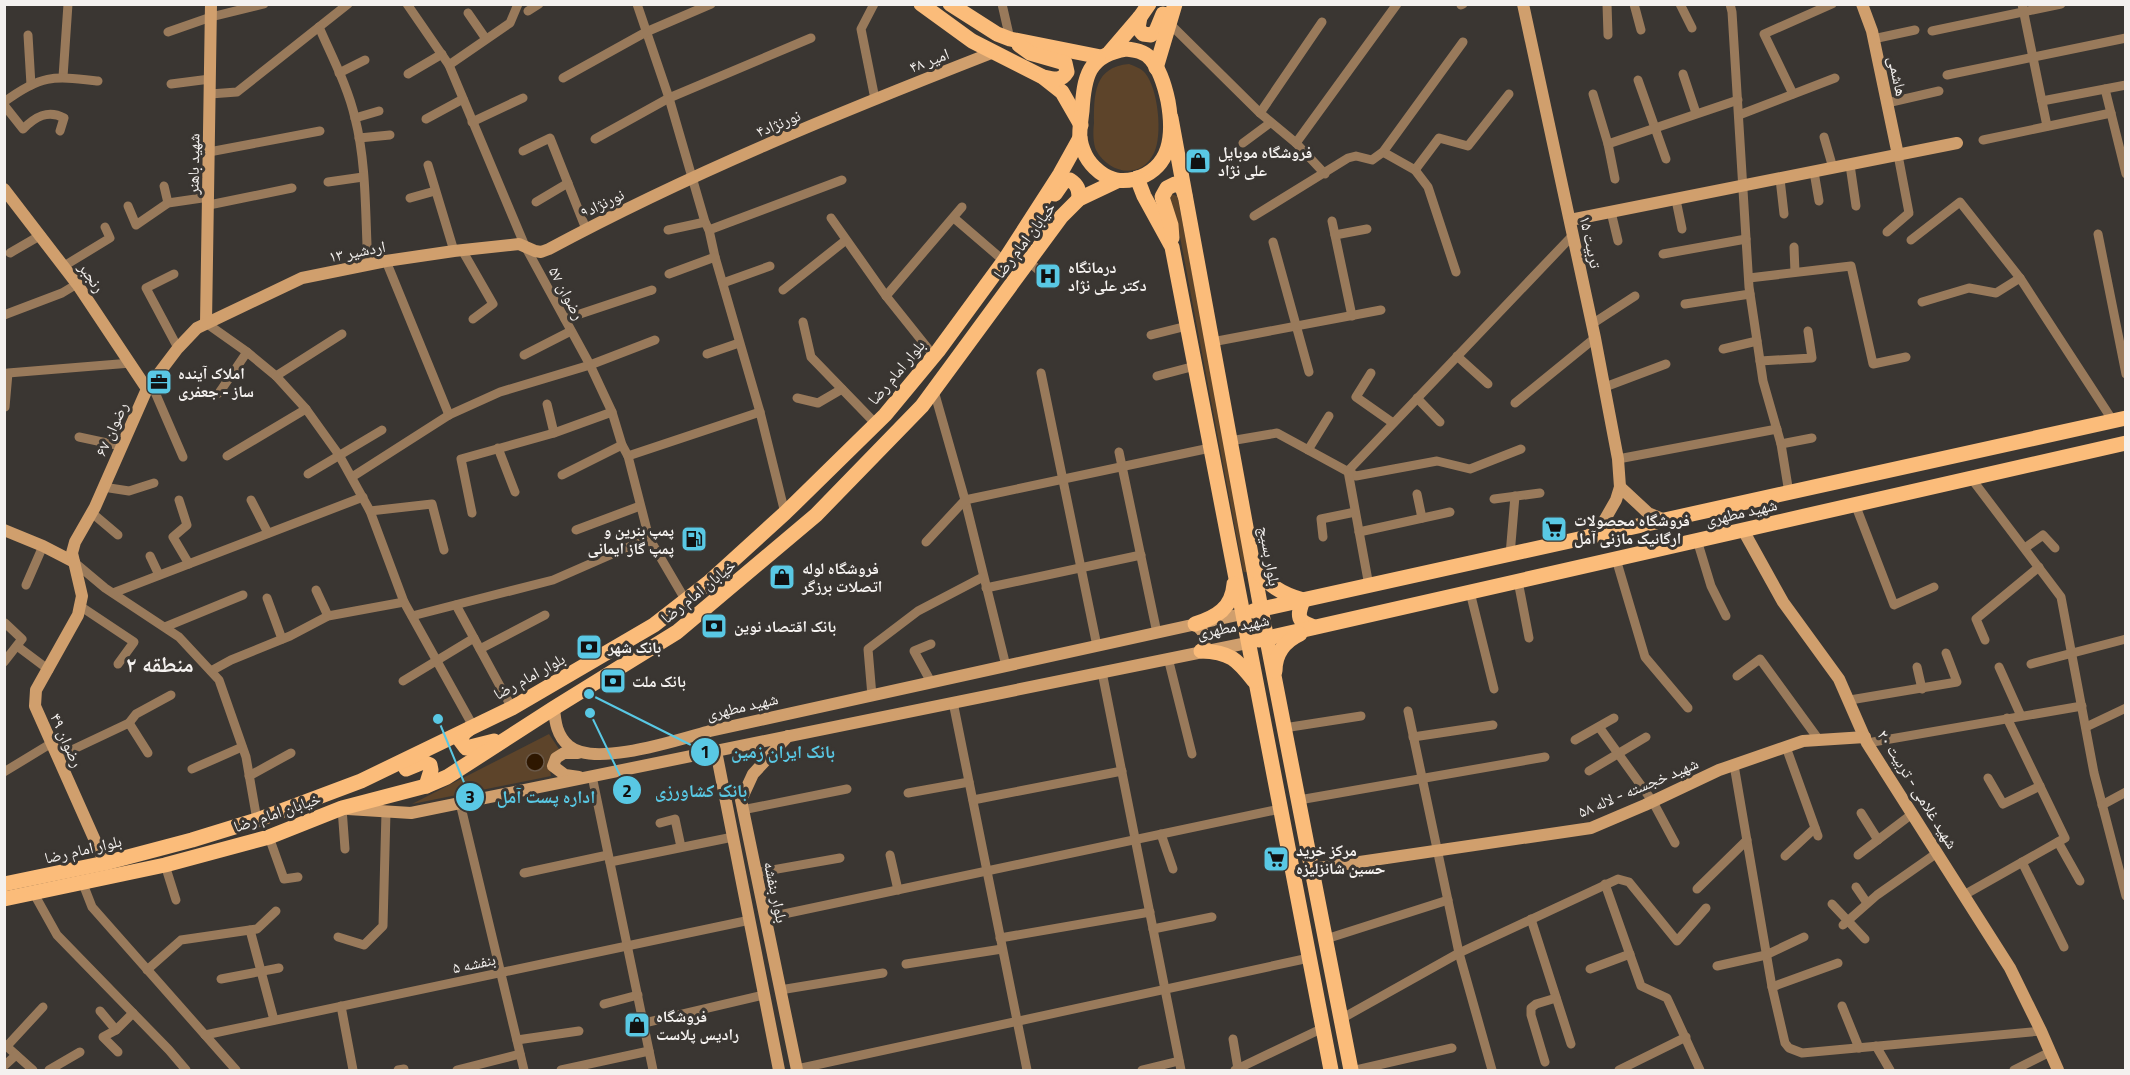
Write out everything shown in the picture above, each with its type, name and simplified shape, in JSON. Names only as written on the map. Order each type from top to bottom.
[{"type":"main road","points":[[921,4],[972,41],[1043,77],[1062,92],[1081,131],[1088,162],[1097,170],[1117,181],[1137,178],[1156,168],[1165,157],[1170,141],[1171,118],[1165,88],[1150,58],[1140,51],[1126,49],[1106,54],[1010,39]]},
{"type":"main road","points":[[950,4],[988,29],[1010,39],[1029,53],[1065,63],[1067,72],[1064,77],[1057,80],[1043,77]]},
{"type":"main road","points":[[1144,11],[1138,28],[1143,34],[1151,35],[1168,4]]},
{"type":"main road","points":[[1156,68],[1175,4]]},
{"type":"main road","points":[[1081,131],[1083,86],[1093,65],[1106,54],[1144,11]]},
{"type":"main road","name":"بلوار بسیج","points":[[1171,118],[1261,609],[1351,1071]]},
{"type":"main road","name":"بلوار امام رضا","points":[[4,884],[105,863],[192,840],[257,820],[362,781],[512,708],[654,625],[686,601],[785,513],[876,424],[934,356],[1004,261],[1060,174],[1081,131]]},
{"type":"main road","points":[[1137,178],[1144,196],[1172,247]]},
{"type":"main road","points":[[1004,261],[1031,231],[1064,181],[1070,180],[1076,183],[1079,199]]},
{"type":"main road","name":"خیابان امام رضا","points":[[4,899],[165,865],[269,837],[342,808],[426,786],[447,777],[677,632],[816,515],[883,448],[934,391],[1061,217],[1079,199],[1117,181]]},
{"type":"main road","points":[[1186,197],[1182,188],[1175,184],[1167,188],[1162,197],[1171,225],[1172,247],[1323,1028],[1329,1070]]},
{"type":"main road","name":"شهید مطهری","points":[[1242,614],[2119,420]]},
{"type":"main road","points":[[2039,437],[2044,461]]},
{"type":"main road","name":"شهید مطهری","points":[[1247,643],[2126,443]]},
{"type":"main road","points":[[1234,575],[1248,581],[1254,568],[1281,594],[1303,600],[1299,611],[1300,618],[1305,624],[1314,627]]},
{"type":"main road","points":[[1195,624],[1211,619],[1230,603],[1233,596],[1234,575]]},
{"type":"main road","points":[[1256,683],[1257,679],[1266,675],[1275,680],[1275,666],[1283,646],[1293,637],[1314,627]]},
{"type":"main road","points":[[1201,651],[1231,656],[1243,666],[1256,683]]},
{"type":"main road","points":[[471,727],[461,736],[460,740],[466,748],[519,732]]},
{"type":"main road","points":[[362,781],[426,762],[430,765],[431,770],[426,786]]},
{"type":"street","points":[[63,77],[68,4]]},
{"type":"street","points":[[168,32],[211,11],[264,4]]},
{"type":"street","points":[[210,94],[237,92],[348,4]]},
{"type":"street","name":"رضوان ۵۷","points":[[407,4],[449,65],[525,246],[590,365],[612,412],[622,445],[628,456],[649,538],[686,601]]},
{"type":"street","points":[[449,65],[510,23],[519,4]]},
{"type":"street","points":[[528,11],[539,4]]},
{"type":"street","points":[[637,4],[693,177],[760,412],[785,513]]},
{"type":"street","points":[[563,78],[645,32],[711,4]]},
{"type":"street","points":[[874,4],[861,29],[875,99]]},
{"type":"street","points":[[1002,4],[1010,39]]},
{"type":"street","points":[[1296,143],[1396,4]]},
{"type":"street","name":"تربیت ۱۵","points":[[1523,4],[1595,338],[1618,459],[1620,487],[1611,510],[1604,521],[1587,537]]},
{"type":"street","points":[[1606,4],[1608,35]]},
{"type":"street","points":[[1634,4],[1641,30]]},
{"type":"street","points":[[1680,4],[1692,28]]},
{"type":"street","points":[[1730,4],[1750,294],[1763,381],[1781,444],[1790,493]]},
{"type":"street","points":[[1793,94],[1764,34],[1832,4]]},
{"type":"street","name":"هاشمی","points":[[1862,4],[1873,39],[1898,155]]},
{"type":"street","points":[[1932,31],[2023,8],[2061,4]]},
{"type":"street","points":[[2023,8],[2047,126]]},
{"type":"street","name":"شهید باهنر","points":[[206,323],[211,11]]},
{"type":"street","points":[[468,13],[486,39]]},
{"type":"street","points":[[1260,113],[1323,22]]},
{"type":"street","points":[[1169,23],[1270,123],[1296,143],[1325,174]]},
{"type":"street","points":[[320,27],[355,118],[363,177],[368,265]]},
{"type":"street","points":[[1873,39],[1915,30]]},
{"type":"street","points":[[28,35],[31,85]]},
{"type":"street","points":[[595,139],[669,98],[811,38]]},
{"type":"street","points":[[1947,75],[2126,38]]},
{"type":"street","points":[[1254,216],[1348,158],[1356,156],[1372,160],[1383,152],[1463,42]]},
{"type":"street","name":"امیر ۴۸","points":[[875,99],[994,52]]},
{"type":"street","points":[[408,74],[442,54]]},
{"type":"street","points":[[339,73],[364,60]]},
{"type":"street","points":[[1683,74],[1696,113]]},
{"type":"street","points":[[60,131],[64,118],[56,114],[34,118],[23,129],[4,103],[38,80],[63,77],[98,81]]},
{"type":"street","points":[[1739,115],[1835,78]]},
{"type":"street","points":[[171,84],[210,79]]},
{"type":"street","points":[[1638,80],[1666,159]]},
{"type":"street","points":[[2042,100],[2126,85]]},
{"type":"street","points":[[2105,89],[2124,158],[2126,174]]},
{"type":"street","points":[[1887,103],[1939,92]]},
{"type":"street","points":[[1415,170],[1439,138],[1468,146],[1509,94]]},
{"type":"street","points":[[1593,94],[1608,144],[1615,179]]},
{"type":"street","points":[[472,122],[523,98]]},
{"type":"street","points":[[426,119],[463,99]]},
{"type":"street","name":"نورنژاد۴","points":[[693,177],[875,99]]},
{"type":"street","points":[[1608,144],[1738,100]]},
{"type":"street","points":[[355,118],[379,111]]},
{"type":"street","points":[[1983,140],[2111,113]]},
{"type":"street","points":[[1244,143],[1270,123]]},
{"type":"street","points":[[209,152],[320,131]]},
{"type":"street","points":[[359,138],[390,135]]},
{"type":"street","points":[[1824,137],[1833,168]]},
{"type":"street","points":[[523,151],[550,138],[586,229]]},
{"type":"street","points":[[1570,220],[1957,143]]},
{"type":"street","points":[[1383,152],[1415,170],[1428,187],[1456,272]]},
{"type":"street","points":[[1887,232],[1910,213],[1898,155]]},
{"type":"street","points":[[428,165],[435,191],[458,250],[493,304],[473,319]]},
{"type":"street","points":[[1850,165],[1856,206]]},
{"type":"street","points":[[1814,172],[1819,201]]},
{"type":"street","points":[[328,182],[363,177]]},
{"type":"street","name":"نورنژاد۹","points":[[525,246],[541,252],[693,177]]},
{"type":"street","points":[[1780,179],[1784,214]]},
{"type":"street","points":[[668,230],[707,226],[842,180]]},
{"type":"street","points":[[536,202],[568,183]]},
{"type":"street","points":[[164,186],[168,203]]},
{"type":"street","points":[[128,206],[136,225],[168,203],[209,201],[292,188]]},
{"type":"street","name":"رنجبر","points":[[4,189],[64,266],[149,386]]},
{"type":"street","points":[[410,198],[435,191]]},
{"type":"street","points":[[1676,200],[1682,229]]},
{"type":"street","points":[[1911,240],[1960,202],[2020,278],[2119,420]]},
{"type":"street","points":[[886,296],[962,207]]},
{"type":"street","points":[[1611,212],[1618,241]]},
{"type":"street","points":[[831,218],[886,296],[934,356]]},
{"type":"street","points":[[954,218],[1004,261]]},
{"type":"street","points":[[1332,221],[1352,316]]},
{"type":"street","points":[[64,266],[110,238],[105,227]]},
{"type":"street","points":[[1335,235],[1367,229]]},
{"type":"street","points":[[2098,234],[2126,374]]},
{"type":"street","points":[[10,253],[41,235]]},
{"type":"street","points":[[1348,471],[1573,236]]},
{"type":"street","points":[[1663,254],[1746,239]]},
{"type":"street","points":[[783,290],[846,240]]},
{"type":"street","points":[[1273,242],[1309,372]]},
{"type":"street","name":"اردشیر ۱۳","points":[[206,323],[293,281],[386,261],[458,250],[525,246]]},
{"type":"street","points":[[1794,247],[1796,272]]},
{"type":"street","points":[[669,274],[715,257]]},
{"type":"street","points":[[386,261],[449,416]]},
{"type":"street","points":[[1029,262],[1042,273]]},
{"type":"street","points":[[723,283],[770,266]]},
{"type":"street","points":[[1749,278],[1851,266],[1873,364],[1906,357]]},
{"type":"street","points":[[174,274],[146,288],[178,348]]},
{"type":"street","points":[[1922,302],[1969,288],[1996,293],[2020,278]]},
{"type":"street","points":[[4,315],[62,293],[77,284]]},
{"type":"street","points":[[565,319],[652,290]]},
{"type":"street","points":[[1685,304],[1750,294]]},
{"type":"street","points":[[1592,324],[1635,296]]},
{"type":"street","points":[[1212,342],[1381,310]]},
{"type":"street","points":[[803,322],[811,357],[876,424]]},
{"type":"street","points":[[206,323],[276,376],[306,409],[339,455],[370,511],[404,602],[438,660],[471,727]]},
{"type":"street","name":"رضوان ۶۷","points":[[74,562],[72,553],[75,542],[92,513],[149,386],[178,348],[206,323]]},
{"type":"street","points":[[1151,335],[1187,326]]},
{"type":"street","points":[[524,355],[571,331]]},
{"type":"street","points":[[1760,361],[1812,358],[1808,331]]},
{"type":"street","points":[[276,376],[342,334]]},
{"type":"street","points":[[1515,403],[1595,338]]},
{"type":"street","points":[[352,477],[449,416],[500,392],[590,365],[655,340]]},
{"type":"street","points":[[1723,348],[1757,341]]},
{"type":"street","points":[[707,354],[740,343]]},
{"type":"street","points":[[219,393],[247,352]]},
{"type":"street","points":[[1457,356],[1488,384]]},
{"type":"street","points":[[5,407],[8,373],[131,363]]},
{"type":"street","points":[[1605,387],[1666,364]]},
{"type":"street","points":[[1157,376],[1195,366]]},
{"type":"street","points":[[1041,373],[1097,646]]},
{"type":"street","points":[[1371,373],[1356,397],[1393,423]]},
{"type":"street","points":[[149,386],[183,457]]},
{"type":"street","points":[[797,398],[818,403],[842,389]]},
{"type":"street","points":[[934,391],[984,577],[1005,666]]},
{"type":"street","points":[[1417,398],[1440,422]]},
{"type":"street","points":[[547,404],[554,433]]},
{"type":"street","points":[[227,456],[306,409]]},
{"type":"street","points":[[472,513],[461,459],[554,433],[612,412]]},
{"type":"street","points":[[628,456],[760,412]]},
{"type":"street","points":[[1308,450],[1329,416]]},
{"type":"street","points":[[1618,459],[1777,429]]},
{"type":"street","points":[[308,474],[382,430]]},
{"type":"street","points":[[1230,441],[1277,433],[1356,476],[1437,461],[1470,469],[1521,448]]},
{"type":"street","points":[[79,437],[121,446]]},
{"type":"street","points":[[1781,444],[1812,438]]},
{"type":"street","points":[[562,475],[622,445]]},
{"type":"street","points":[[498,448],[515,492]]},
{"type":"street","points":[[926,542],[964,501],[1210,448]]},
{"type":"street","points":[[1119,452],[1157,633]]},
{"type":"street","points":[[1348,471],[1369,586]]},
{"type":"street","points":[[1971,478],[2061,597],[2102,804],[2126,896]]},
{"type":"street","points":[[104,487],[129,491],[154,483]]},
{"type":"street","points":[[1620,487],[1648,513],[1665,520]]},
{"type":"street","points":[[1494,499],[1540,493]]},
{"type":"street","points":[[1417,494],[1422,518]]},
{"type":"street","points":[[1510,555],[1515,496]]},
{"type":"street","points":[[113,593],[363,497]]},
{"type":"street","points":[[179,500],[187,525],[173,537],[189,564]]},
{"type":"street","points":[[251,500],[268,533]]},
{"type":"street","points":[[370,511],[432,504],[444,550]]},
{"type":"street","points":[[1856,504],[1894,605],[1934,587]]},
{"type":"street","points":[[576,530],[640,506]]},
{"type":"street","points":[[1323,537],[1321,519],[1356,512]]},
{"type":"street","points":[[1359,532],[1450,512]]},
{"type":"street","points":[[92,513],[118,535]]},
{"type":"street","points":[[4,530],[74,562],[113,593],[179,637],[219,680],[242,747],[257,820]]},
{"type":"street","name":"شهید غلامی - تربیت ۲۰","points":[[1743,530],[1783,602],[1839,679],[1866,740],[2010,968],[2058,1071]]},
{"type":"street","points":[[2025,548],[2043,535],[2055,548]]},
{"type":"street","points":[[412,616],[552,580],[649,538]]},
{"type":"street","points":[[1697,540],[1711,586],[1726,616]]},
{"type":"street","points":[[26,585],[43,546]]},
{"type":"street","points":[[986,588],[1141,555]]},
{"type":"street","points":[[150,556],[159,575]]},
{"type":"street","points":[[1616,559],[1645,657],[1688,708]]},
{"type":"street","name":"رضوان ۴۹","points":[[74,562],[82,596],[78,615],[36,690],[34,706],[105,863]]},
{"type":"street","points":[[1985,640],[1976,619],[2039,567]]},
{"type":"street","points":[[872,696],[868,649],[918,611],[984,577]]},
{"type":"street","points":[[1518,581],[1529,639]]},
{"type":"street","points":[[316,590],[328,616]]},
{"type":"street","points":[[1470,592],[1494,688]]},
{"type":"street","points":[[165,627],[243,595]]},
{"type":"street","points":[[267,598],[282,639]]},
{"type":"street","points":[[211,671],[328,616],[404,602]]},
{"type":"street","points":[[456,605],[512,708]]},
{"type":"street","points":[[80,606],[134,642],[118,664]]},
{"type":"street","name":"شهید مطهری","points":[[580,753],[629,752],[931,682],[1242,614]]},
{"type":"street","points":[[480,649],[545,615]]},
{"type":"street","points":[[4,662],[22,639],[5,623]]},
{"type":"street","points":[[1195,624],[1206,636],[1206,643],[1201,651]]},
{"type":"street","points":[[404,681],[474,638]]},
{"type":"street","points":[[2031,664],[2126,639]]},
{"type":"street","name":"شهید مطهری","points":[[342,808],[411,813],[1247,643]]},
{"type":"street","points":[[930,644],[914,651],[931,682]]},
{"type":"street","points":[[17,646],[49,670]]},
{"type":"street","points":[[1850,700],[1958,682],[1946,653]]},
{"type":"street","points":[[1168,658],[1192,754]]},
{"type":"street","points":[[1737,676],[1760,659],[1819,740]]},
{"type":"street","points":[[1917,666],[1922,689]]},
{"type":"street","points":[[1999,667],[2021,716]]},
{"type":"street","points":[[1102,672],[1180,1066],[1142,1071]]},
{"type":"street","points":[[57,757],[129,723],[136,714],[171,695]]},
{"type":"street","points":[[953,702],[1027,1071]]},
{"type":"street","points":[[1866,740],[2082,706]]},
{"type":"street","points":[[554,708],[555,725],[560,736],[580,753]]},
{"type":"street","points":[[2086,727],[2126,708]]},
{"type":"street","points":[[808,710],[813,731]]},
{"type":"street","points":[[1408,711],[1459,953],[1492,1071]]},
{"type":"street","points":[[1284,728],[1361,716]]},
{"type":"street","points":[[1575,740],[1614,718]]},
{"type":"street","points":[[1964,895],[2065,838],[2007,718]]},
{"type":"street","points":[[129,723],[148,753]]},
{"type":"street","points":[[1413,737],[1493,725]]},
{"type":"street","points":[[1599,727],[1653,802],[1675,843]]},
{"type":"street","name":"بلوار بنفشه","points":[[788,736],[753,774],[741,800],[797,1070]]},
{"type":"street","points":[[1590,771],[1646,737]]},
{"type":"street","name":"شهید خجسته - لاله ۵۸","points":[[1312,869],[1583,830],[1653,802],[1734,765],[1803,741],[1866,740]]},
{"type":"street","points":[[4,772],[50,744]]},
{"type":"street","points":[[192,770],[242,747]]},
{"type":"street","points":[[1785,856],[1817,832],[1786,747]]},
{"type":"street","name":"بلوار بنفشه","points":[[716,751],[779,1071]]},
{"type":"street","points":[[249,776],[291,753]]},
{"type":"street","points":[[580,753],[564,753],[556,758],[553,766],[565,775],[589,777],[609,859],[653,1071]]},
{"type":"street","points":[[1299,800],[1545,757]]},
{"type":"street","points":[[1734,765],[1772,987],[1785,1043],[1789,1047],[1802,1053],[2041,1031]]},
{"type":"street","points":[[973,800],[1122,771]]},
{"type":"street","points":[[1988,778],[2002,804],[2040,786]]},
{"type":"street","points":[[908,793],[969,782]]},
{"type":"street","points":[[742,810],[847,789]]},
{"type":"street","points":[[2102,804],[2126,792]]},
{"type":"street","points":[[460,803],[524,1071]]},
{"type":"street","points":[[342,808],[345,849]]},
{"type":"street","points":[[765,918],[1280,809]]},
{"type":"street","points":[[338,937],[364,945],[383,926],[386,812]]},
{"type":"street","points":[[1862,813],[1878,840]]},
{"type":"street","points":[[1858,855],[1912,814]]},
{"type":"street","points":[[660,823],[675,819],[681,848]]},
{"type":"street","points":[[1161,834],[1173,869]]},
{"type":"street","points":[[269,837],[284,879],[298,877]]},
{"type":"street","points":[[524,873],[681,848],[734,837]]},
{"type":"street","points":[[1697,889],[1747,840]]},
{"type":"street","points":[[2058,842],[2080,881]]},
{"type":"street","points":[[1845,923],[1867,903],[1937,853]]},
{"type":"street","points":[[890,855],[898,890]]},
{"type":"street","points":[[755,873],[840,858]]},
{"type":"street","points":[[2022,862],[2064,947]]},
{"type":"street","points":[[165,865],[176,900]]},
{"type":"street","points":[[1341,1019],[1459,953],[1618,879],[1629,882],[1677,941],[1706,909]]},
{"type":"street","points":[[82,884],[92,907],[236,1071]]},
{"type":"street","points":[[1605,884],[1641,986],[1667,998],[1700,1071]]},
{"type":"street","points":[[1856,887],[1867,903]]},
{"type":"street","points":[[33,892],[57,935],[169,1050],[186,1071]]},
{"type":"street","points":[[1326,939],[1448,900]]},
{"type":"street","points":[[1832,904],[1845,923],[1865,939]]},
{"type":"street","points":[[147,970],[181,940],[257,929],[276,911]]},
{"type":"street","points":[[1000,938],[1150,912]]},
{"type":"street","points":[[1153,929],[1212,917]]},
{"type":"street","name":"بنفشه ۵","points":[[204,1035],[750,920]]},
{"type":"street","points":[[1531,920],[1571,1044]]},
{"type":"street","points":[[250,930],[274,1020]]},
{"type":"street","points":[[1717,966],[1766,955],[1804,937]]},
{"type":"street","points":[[906,964],[1002,949]]},
{"type":"street","points":[[1590,969],[1630,954]]},
{"type":"street","points":[[797,1070],[1309,958]]},
{"type":"street","points":[[1772,987],[1838,963]]},
{"type":"street","points":[[221,979],[279,968]]},
{"type":"street","points":[[780,990],[883,973]]},
{"type":"street","points":[[604,1004],[638,995]]},
{"type":"street","points":[[644,1023],[764,995]]},
{"type":"street","points":[[1545,1062],[1531,1008],[1536,1004],[1556,998]]},
{"type":"street","points":[[341,1006],[353,1071]]},
{"type":"street","points":[[1842,1006],[1859,1048]]},
{"type":"street","points":[[33,1071],[6,1045],[43,1007]]},
{"type":"street","points":[[100,1011],[116,1030]]},
{"type":"street","points":[[118,1052],[103,1038],[116,1030],[133,1013]]},
{"type":"street","points":[[1233,1039],[1236,1070],[1323,1028]]},
{"type":"street","points":[[517,1040],[579,1031]]},
{"type":"street","points":[[1621,1070],[1686,1037]]},
{"type":"street","points":[[1876,1046],[1890,1071]]},
{"type":"street","points":[[1356,1071],[1452,1048]]},
{"type":"street","points":[[561,1071],[649,1051]]},
{"type":"street","points":[[49,1071],[80,1052]]},
{"type":"street","points":[[2014,1071],[2050,1052]]},
{"type":"street","points":[[457,1071],[520,1054]]},
{"type":"street","points":[[4,1066],[16,1055]]},
{"type":"shaded area","points":[[1129,64],[1142,70],[1149,80],[1156,100],[1159,124],[1157,145],[1148,162],[1141,167],[1125,171],[1117,169],[1102,158],[1096,150],[1093,137],[1098,84],[1109,70]]},
{"type":"shaded area","points":[[1171,194],[1177,196],[1178,199],[1249,572],[1243,570],[1178,226],[1168,200]]},
{"type":"shaded area","points":[[549,734],[561,752],[549,765],[551,776],[412,804]]},
{"type":"shaded area","points":[[535,753],[541,756],[544,762],[541,768],[535,771],[529,768],[526,762],[529,756]]},
{"type":"place","name":"فروشگاه موبایل علی نژاد","points":[[1198,161]]},
{"type":"place","name":"درمانگاه دکتر علی نژاد","points":[[1048,276]]},
{"type":"place","name":"املاک آینده ساز - جعفری","points":[[159,382]]},
{"type":"place","name":"فروشگاه محصولات ارگانیک مازنی آمل","points":[[1554,529]]},
{"type":"place","name":"پمپ بنرین و پمپ گاز ایمانی","points":[[694,539]]},
{"type":"place","name":"فروشگاه لوله اتصلات برزگر","points":[[782,577]]},
{"type":"place","name":"بانک اقتصاد نوین","points":[[714,626]]},
{"type":"place","name":"بانک شهر","points":[[589,647]]},
{"type":"place","name":"بانک ملت","points":[[613,681]]},
{"type":"place","name":"بانک ایران زمین","points":[[589,694]]},
{"type":"place","name":"بانک کشاورزی","points":[[590,713]]},
{"type":"place","name":"اداره پست آمل","points":[[438,719]]},
{"type":"place","name":"مرکز خرید حسین شانزلیزه","points":[[1276,859]]},
{"type":"place","name":"فروشگاه رادیس پلاست","points":[[637,1025]]},
{"type":"district","name":"منطقه ۲","points":[[160,664]]}]
